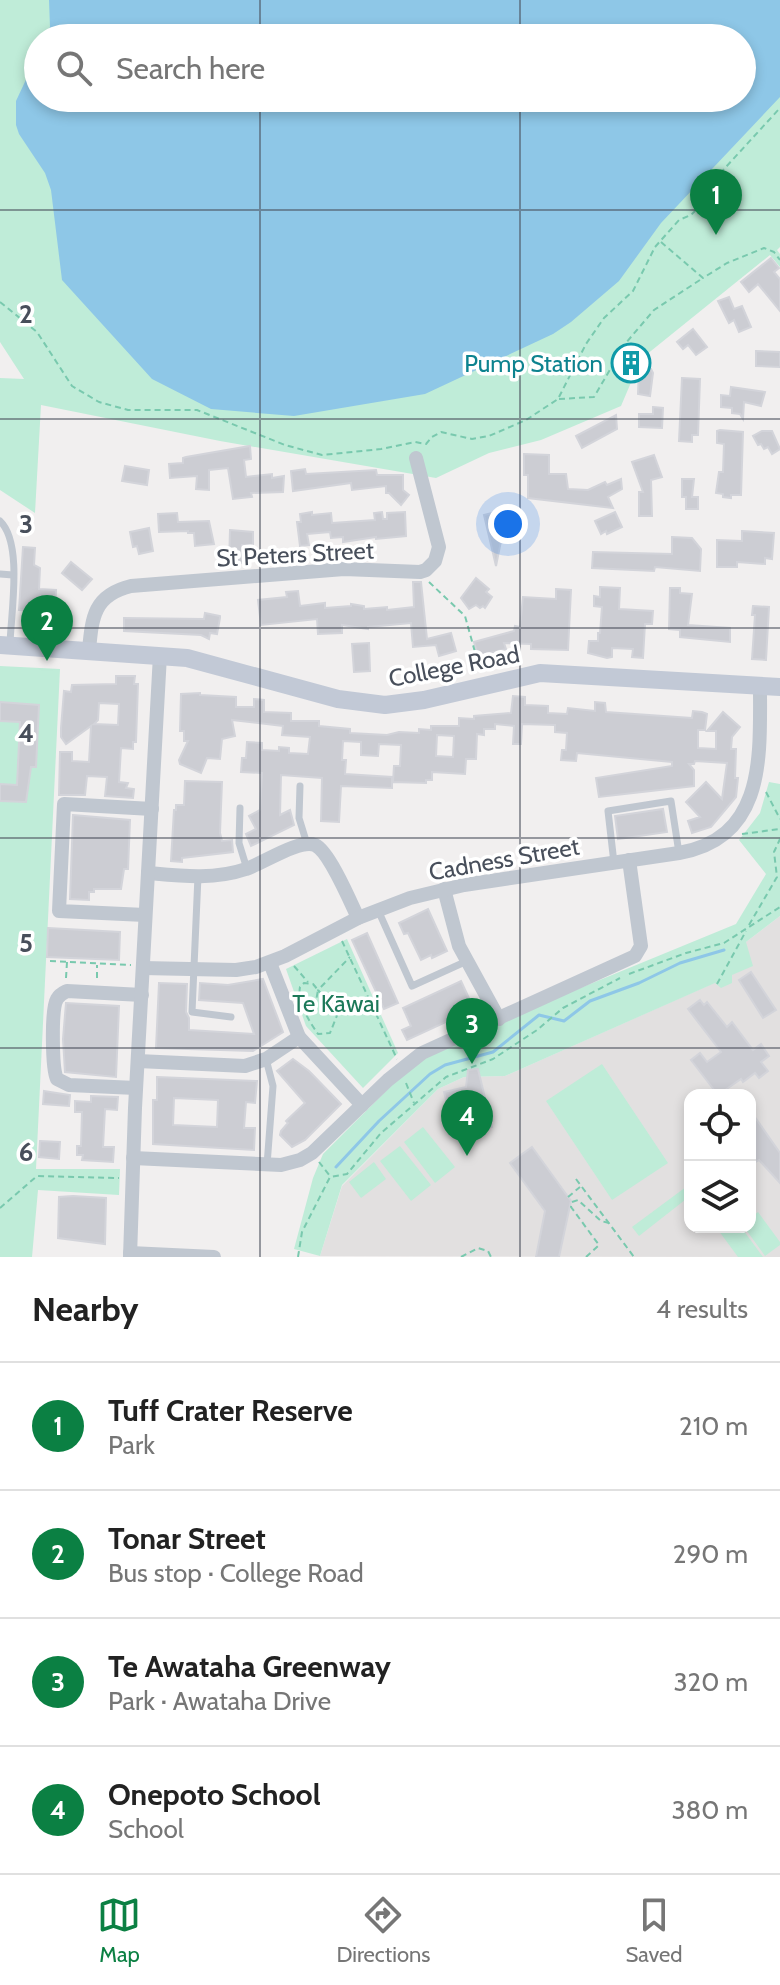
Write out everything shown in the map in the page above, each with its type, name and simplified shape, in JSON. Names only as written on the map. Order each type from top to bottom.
[{"type":"main road","name":"College Road","points":[[5,646],[160,655],[208,662],[338,699],[385,705],[424,700],[540,673],[780,687]]},
{"type":"street","name":"St Peters Street","points":[[89,650],[97,609],[115,591],[131,586],[344,569],[409,573],[426,570],[435,561],[439,547],[416,458]]},
{"type":"street","points":[[160,655],[148,873],[139,967],[142,995],[130,1255],[214,1257]]},
{"type":"street","name":"Cadness Street","points":[[139,967],[236,970],[270,963],[358,918],[444,889],[701,848],[722,837],[747,808],[755,777],[760,686]]},
{"type":"street","points":[[145,915],[59,911],[64,804],[152,809]]},
{"type":"street","points":[[148,873],[219,875],[247,869],[307,844],[316,845],[326,855],[358,918]]},
{"type":"street","points":[[133,1158],[267,1165],[300,1160],[312,1153],[362,1105],[403,1074],[422,1053],[635,956],[641,946],[622,862]]},
{"type":"street","points":[[444,889],[452,925],[467,961],[499,1019]]},
{"type":"street","points":[[270,963],[299,1037],[362,1105]]},
{"type":"street","points":[[136,1088],[69,1085],[57,1079],[53,1069],[54,1006],[59,996],[67,991],[142,995]]},
{"type":"street","points":[[138,1061],[235,1067],[256,1064],[299,1037]]},
{"type":"lane","points":[[0,521],[10,533],[13,548],[5,646]]},
{"type":"lane","points":[[0,574],[13,575]]},
{"type":"lane","points":[[300,786],[299,818],[307,844]]},
{"type":"lane","points":[[622,862],[608,811],[671,801],[679,853]]},
{"type":"lane","points":[[240,808],[239,843],[247,869]]},
{"type":"lane","points":[[198,876],[192,1012],[231,1017]]},
{"type":"lane","points":[[378,910],[412,986],[467,961]]},
{"type":"lane","points":[[266,1059],[273,1086],[267,1165]]},
{"type":"path","points":[[0,302],[37,332],[72,386],[99,402],[128,410],[197,410],[272,440],[318,454],[368,451],[415,442],[426,444],[441,432],[472,439],[489,436],[526,420],[558,399],[586,344],[604,318],[633,291],[660,241],[679,220],[699,207],[714,180],[780,108]]},
{"type":"path","points":[[660,241],[703,278]]},
{"type":"path","points":[[558,399],[594,397],[625,344],[654,310],[703,278],[727,263],[764,248],[774,252],[780,260]]},
{"type":"path","points":[[414,436],[415,442]]},
{"type":"path","points":[[425,578],[465,616],[480,673]]},
{"type":"path","points":[[766,792],[780,819]]},
{"type":"path","points":[[741,834],[780,829]]},
{"type":"path","points":[[717,984],[777,877],[774,852],[780,839]]},
{"type":"path","points":[[330,1177],[347,1174],[381,1133],[413,1102],[446,1077],[493,1059],[554,1015],[621,977],[655,963],[724,943],[772,909],[780,907]]},
{"type":"path","points":[[337,929],[413,1102]]},
{"type":"path","points":[[285,956],[337,1009],[330,1033],[318,1034],[301,1002],[300,987],[309,983]]},
{"type":"path","points":[[301,1002],[313,1004],[318,990],[350,957]]},
{"type":"path","points":[[50,961],[139,967]]},
{"type":"path","points":[[67,962],[67,991]]},
{"type":"path","points":[[96,993],[97,963]]},
{"type":"path","points":[[312,1153],[330,1177]]},
{"type":"path","points":[[0,1208],[37,1176],[125,1178]]},
{"type":"path","points":[[298,1256],[302,1232],[330,1177]]},
{"type":"path","points":[[576,1179],[634,1257]]},
{"type":"path","points":[[568,1197],[581,1186]]},
{"type":"path","points":[[586,1257],[599,1245],[571,1207],[572,1202],[578,1200],[601,1221],[609,1223]]},
{"type":"path","points":[[461,1257],[478,1248],[488,1251],[491,1257]]},
{"type":"shaded area","points":[[780,916],[780,1257],[320,1256],[342,1186],[438,1089],[464,1077],[505,1076],[732,975],[746,942]]},
{"type":"green space","points":[[0,0],[426,0],[429,24],[24,24],[24,112],[756,112],[756,24],[574,24],[780,0],[780,247],[777,250],[780,267],[770,255],[641,359],[621,406],[541,440],[489,453],[436,478],[220,441],[41,405],[35,513],[0,490],[0,378],[24,379],[0,342]]},
{"type":"green space","points":[[0,666],[60,669],[36,1169],[120,1169],[119,1195],[38,1190],[32,1257],[0,1257]]},
{"type":"green space","points":[[769,782],[780,784],[780,916],[746,942],[753,966],[732,975],[732,983],[721,988],[715,983],[505,1076],[464,1077],[438,1089],[342,1185],[320,1256],[294,1249],[313,1178],[323,1154],[425,1052],[736,924],[766,874],[739,840],[760,813]]},
{"type":"green space","name":"Te Kāwai","points":[[347,939],[398,1053],[363,1088],[306,1026],[286,969]]},
{"type":"green space","points":[[602,1064],[668,1163],[612,1200],[546,1101]]},
{"type":"green space","points":[[423,1127],[455,1167],[435,1183],[404,1142]]},
{"type":"green space","points":[[400,1146],[431,1185],[411,1201],[380,1161]]},
{"type":"green space","points":[[374,1162],[386,1179],[361,1198],[349,1182]]},
{"type":"green space","points":[[684,1188],[684,1201],[639,1236],[632,1227]]},
{"type":"green space","points":[[758,1212],[780,1242],[765,1256],[748,1233],[756,1233]]},
{"type":"green space","points":[[720,1233],[745,1233],[763,1257],[738,1257]]},
{"type":"water","points":[[49,0],[780,0],[780,97],[661,223],[619,281],[553,334],[425,394],[294,416],[211,409],[152,379],[62,280],[51,190],[45,173],[16,125],[16,101],[24,84],[24,112],[756,112],[756,24],[50,24]]},
{"type":"building","points":[[771,258],[779,268],[774,272],[780,279],[780,311],[758,284],[749,292],[741,282]]},
{"type":"building","points":[[729,297],[734,309],[742,306],[751,327],[739,332],[734,320],[729,323],[718,301]]},
{"type":"building","points":[[693,329],[707,347],[696,355],[688,345],[683,349],[677,342]]},
{"type":"building","points":[[756,351],[780,352],[780,367],[756,366]]},
{"type":"building","points":[[639,368],[651,369],[653,373],[650,396],[638,394]]},
{"type":"building","points":[[682,378],[700,379],[698,435],[692,435],[692,442],[679,441]]},
{"type":"building","points":[[731,387],[765,392],[761,406],[744,402],[743,419],[740,414],[732,413],[732,408],[721,407],[721,395],[730,396]]},
{"type":"building","points":[[653,407],[663,408],[662,428],[639,427],[639,414],[653,414]]},
{"type":"building","points":[[616,415],[617,429],[582,448],[576,436]]},
{"type":"building","points":[[717,431],[743,432],[741,495],[731,495],[731,498],[716,493],[719,472],[723,472],[724,444],[717,443]]},
{"type":"building","points":[[762,431],[772,431],[780,449],[772,454],[768,447],[764,449],[761,444],[758,445],[753,436]]},
{"type":"building","points":[[250,446],[251,459],[244,460],[246,477],[284,476],[283,492],[251,493],[252,497],[233,499],[228,468],[209,470],[209,490],[196,489],[197,476],[170,478],[169,464],[183,463],[183,458]]},
{"type":"building","points":[[524,454],[549,455],[549,474],[566,474],[568,489],[588,490],[621,479],[622,489],[608,497],[613,508],[528,498]]},
{"type":"building","points":[[654,455],[662,477],[651,480],[652,516],[639,516],[639,492],[643,492],[632,462]]},
{"type":"building","points":[[125,466],[149,470],[147,485],[122,481]]},
{"type":"building","points":[[305,469],[306,474],[376,470],[377,475],[403,475],[403,490],[409,495],[401,505],[386,493],[386,486],[352,490],[351,483],[293,491],[291,471]]},
{"type":"building","points":[[682,479],[694,479],[692,497],[698,497],[698,509],[686,509]]},
{"type":"building","points":[[312,512],[312,515],[331,513],[332,523],[375,520],[374,513],[382,512],[383,519],[387,519],[387,513],[405,512],[406,536],[343,542],[343,537],[331,538],[330,532],[307,534],[309,545],[300,546],[297,522],[301,522],[300,514]]},
{"type":"building","points":[[496,512],[502,536],[496,566],[484,515]]},
{"type":"building","points":[[615,512],[622,527],[601,534],[595,521]]},
{"type":"building","points":[[177,513],[178,522],[209,521],[214,544],[195,546],[194,533],[188,531],[159,532],[158,514]]},
{"type":"building","points":[[149,528],[153,551],[139,554],[137,546],[133,547],[130,532]]},
{"type":"building","points":[[230,530],[253,532],[253,546],[242,545],[243,563],[229,564]]},
{"type":"building","points":[[742,531],[774,533],[772,559],[765,558],[765,564],[737,562],[737,567],[717,567],[717,540],[742,541]]},
{"type":"building","points":[[672,537],[692,538],[701,549],[700,571],[655,567],[654,571],[592,568],[593,552],[672,554]]},
{"type":"building","points":[[23,547],[35,548],[34,565],[40,568],[39,589],[56,590],[55,612],[19,610]]},
{"type":"building","points":[[71,562],[92,579],[82,590],[62,573]]},
{"type":"building","points":[[476,578],[489,589],[486,592],[492,597],[485,608],[476,605],[469,609],[461,598]]},
{"type":"building","points":[[413,582],[421,582],[427,639],[451,633],[456,651],[439,656],[436,645],[413,647],[411,623],[368,629],[342,625],[342,633],[318,634],[317,619],[261,625],[258,600],[287,597],[286,592],[298,591],[300,606],[325,603],[325,608],[351,604],[364,606],[364,609],[387,607],[387,610],[414,607]]},
{"type":"building","points":[[600,587],[620,588],[619,609],[653,611],[652,624],[645,624],[643,658],[632,657],[633,649],[612,648],[612,657],[607,658],[588,653],[589,641],[598,641],[600,633],[602,607],[594,606],[594,596],[600,597]]},
{"type":"building","points":[[670,588],[680,588],[680,593],[692,594],[688,625],[730,628],[730,642],[680,637],[680,630],[669,629]]},
{"type":"building","points":[[556,589],[571,590],[568,650],[531,649],[531,644],[504,643],[506,649],[478,656],[474,642],[514,631],[515,626],[520,627],[523,597],[556,599]]},
{"type":"building","points":[[753,606],[769,607],[766,660],[752,659]]},
{"type":"building","points":[[205,613],[220,616],[217,634],[210,633],[209,639],[201,635],[124,631],[124,618],[204,619]]},
{"type":"building","points":[[369,643],[370,671],[354,672],[352,644]]},
{"type":"building","points":[[116,676],[135,676],[134,684],[138,684],[136,742],[133,742],[133,749],[121,748],[119,782],[128,783],[126,788],[134,789],[133,798],[105,796],[107,777],[87,776],[85,795],[59,795],[60,752],[72,752],[72,761],[89,762],[91,726],[66,744],[61,737],[64,691],[71,692],[72,685],[116,684]],"holes":[[[99,703],[119,704],[118,725],[94,724],[98,720]]]},
{"type":"building","points":[[181,694],[236,697],[236,707],[254,707],[254,699],[264,700],[264,712],[291,713],[291,721],[319,721],[319,726],[350,729],[350,733],[387,735],[419,733],[419,729],[431,730],[431,726],[459,726],[459,718],[474,719],[474,716],[511,713],[513,696],[525,697],[525,705],[548,706],[548,713],[567,714],[568,708],[595,711],[595,702],[605,703],[606,712],[692,718],[693,711],[707,714],[705,730],[698,730],[698,748],[716,749],[716,731],[707,731],[723,712],[740,727],[732,737],[731,749],[736,749],[736,797],[711,827],[692,833],[688,821],[700,817],[686,802],[706,782],[722,799],[727,763],[695,761],[689,764],[694,770],[694,786],[599,797],[596,778],[672,766],[672,762],[577,753],[576,761],[561,760],[562,750],[566,750],[567,733],[555,732],[555,725],[522,724],[521,744],[513,744],[514,726],[495,724],[495,729],[484,729],[484,735],[477,734],[476,759],[466,759],[465,774],[432,772],[432,780],[426,780],[426,783],[393,782],[394,766],[400,766],[401,745],[379,744],[378,756],[361,755],[361,742],[343,741],[345,774],[392,777],[392,788],[341,786],[339,822],[321,821],[322,778],[281,775],[280,815],[290,810],[294,825],[251,846],[246,834],[256,829],[249,816],[260,810],[262,773],[241,772],[247,742],[262,743],[262,750],[279,751],[279,747],[289,748],[289,753],[308,754],[310,737],[282,735],[283,726],[232,720],[235,736],[222,739],[220,759],[207,758],[201,773],[180,764],[188,741],[184,741],[184,731],[180,731]],"holes":[[[437,735],[454,736],[453,757],[436,756]]]},
{"type":"building","points":[[0,702],[39,705],[36,767],[31,767],[26,802],[0,801],[0,784],[17,785],[20,722],[0,721]]},
{"type":"building","points":[[185,781],[222,782],[220,833],[222,841],[232,840],[233,852],[182,858],[182,862],[171,861],[174,810],[176,805],[184,805]]},
{"type":"building","points":[[663,809],[667,832],[618,839],[615,816]]},
{"type":"building","points":[[73,815],[130,820],[128,869],[124,869],[121,889],[94,889],[94,892],[89,892],[89,900],[70,899]]},
{"type":"building","points":[[428,909],[447,951],[421,960],[408,933],[404,934],[399,923]]},
{"type":"building","points":[[48,928],[120,932],[119,960],[47,957]]},
{"type":"building","points":[[367,933],[398,1003],[384,1009],[352,940]]},
{"type":"building","points":[[751,972],[776,1010],[763,1018],[739,980]]},
{"type":"building","points":[[263,979],[283,1032],[253,1051],[156,1048],[159,983],[187,984],[189,1030],[254,1034],[243,1003],[199,1000],[200,983],[228,985]]},
{"type":"building","points":[[461,981],[474,1009],[407,1040],[402,1030],[411,1026],[403,1008]]},
{"type":"building","points":[[700,1000],[704,1005],[707,1002],[727,1027],[732,1022],[753,1050],[761,1044],[769,1056],[761,1062],[768,1071],[759,1078],[755,1073],[743,1082],[741,1079],[727,1089],[713,1089],[691,1060],[700,1053],[707,1062],[721,1052],[688,1009]]},
{"type":"building","points":[[66,1003],[119,1006],[116,1077],[65,1072],[63,1039]]},
{"type":"building","points":[[293,1059],[341,1104],[305,1140],[292,1147],[280,1135],[281,1131],[288,1123],[286,1121],[305,1103],[277,1071]]},
{"type":"building","points":[[478,1069],[492,1127],[455,1136],[444,1092],[466,1087],[468,1070]]},
{"type":"building","points":[[157,1077],[257,1081],[255,1103],[246,1102],[244,1128],[255,1128],[254,1150],[153,1144],[153,1100],[157,1100]],"holes":[[[174,1098],[218,1100],[217,1127],[173,1125]]]},
{"type":"building","points":[[44,1091],[70,1095],[69,1106],[43,1104]]},
{"type":"building","points":[[91,1096],[118,1097],[117,1110],[105,1109],[103,1147],[114,1147],[113,1162],[82,1160],[83,1155],[77,1155],[77,1146],[81,1146],[82,1112],[75,1112],[75,1101],[91,1102]]},
{"type":"building","points":[[756,1119],[780,1153],[780,1183],[759,1160],[756,1162]]},
{"type":"building","points":[[40,1141],[60,1142],[59,1159],[39,1157]]},
{"type":"building","points":[[532,1147],[571,1201],[559,1257],[536,1257],[545,1211],[510,1163]]},
{"type":"building","points":[[59,1197],[106,1198],[105,1244],[58,1238]]},
{"type":"waterway","points":[[336,1167],[379,1121],[430,1074],[445,1065],[493,1052],[539,1015],[564,1021],[590,1001],[639,983],[680,963],[724,950]]},
{"type":"place","name":"Tuff Crater Reserve","points":[[716,235]]},
{"type":"place","name":"Pump Station","points":[[631,363]]},
{"type":"place","name":"Tonar Street","points":[[47,661]]},
{"type":"place","name":"Te Awataha Greenway","points":[[472,1064]]},
{"type":"place","name":"Onepoto School","points":[[467,1156]]}]
